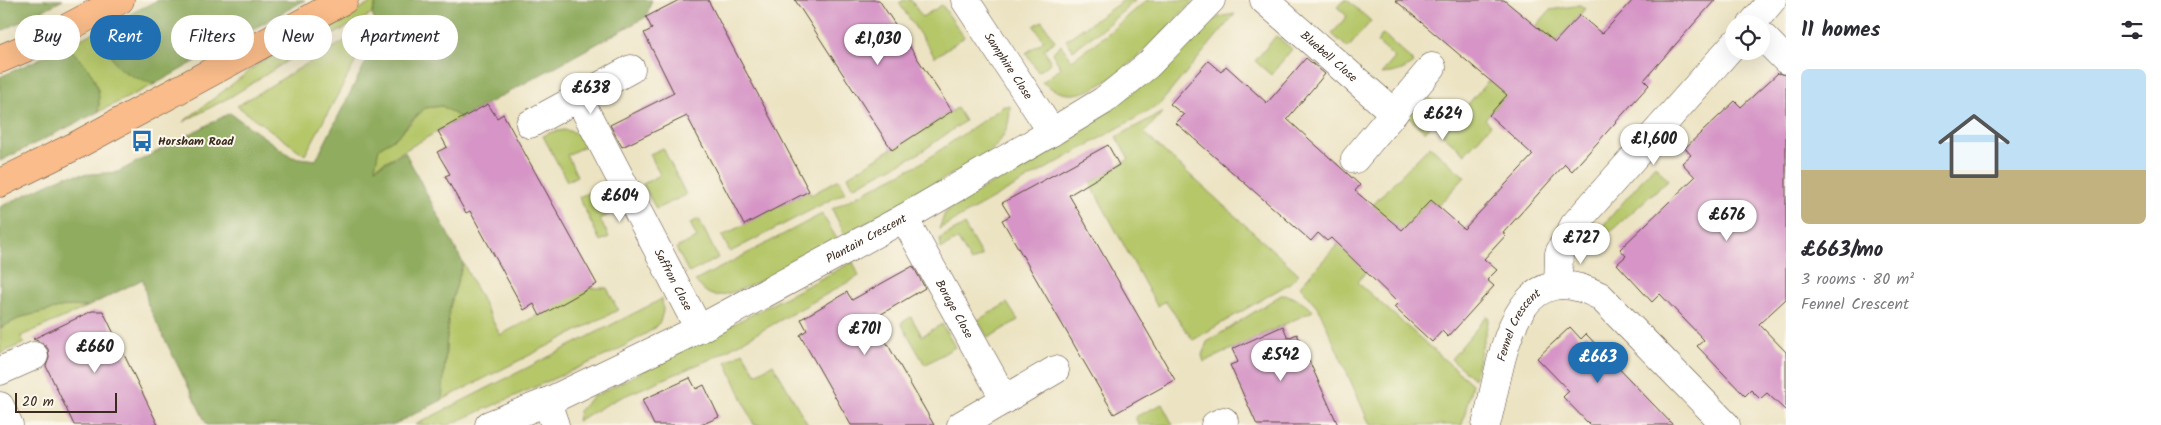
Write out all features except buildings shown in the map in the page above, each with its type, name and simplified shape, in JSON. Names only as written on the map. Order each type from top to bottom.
[{"type":"main road","points":[[0,59],[42,41],[120,0]]},
{"type":"main road","points":[[0,183],[77,145],[344,0]]},
{"type":"street","name":"Samphire Close","points":[[966,0],[1052,132]]},
{"type":"street","name":"Plantain Crescent","points":[[489,425],[551,414],[699,329],[904,218],[1052,132],[1103,101],[1148,65],[1211,0]]},
{"type":"street","name":"Bluebell Close","points":[[1264,0],[1394,113]]},
{"type":"street","points":[[1760,15],[1772,0]]},
{"type":"street","points":[[1770,44],[1786,60]]},
{"type":"street","points":[[1558,285],[1559,253],[1574,225],[1725,54]]},
{"type":"street","points":[[1355,159],[1432,67]]},
{"type":"street","points":[[530,124],[631,69]]},
{"type":"street","name":"Saffron Close","points":[[578,97],[699,329]]},
{"type":"street","name":"Borage Close","points":[[904,218],[1004,400]]},
{"type":"street","name":"Fennel Crescent","points":[[1486,425],[1507,339],[1516,315],[1532,296],[1558,285],[1581,286],[1600,296],[1726,425]]},
{"type":"street","points":[[0,372],[34,356]]},
{"type":"street","points":[[962,425],[1055,370]]},
{"type":"street","points":[[0,406],[9,425]]},
{"type":"green space","points":[[0,0],[63,0],[33,15],[15,15],[15,24],[0,32]]},
{"type":"green space","points":[[158,0],[305,0],[278,15],[264,15],[264,23],[254,29],[254,15],[171,15],[171,60],[198,60],[155,84],[122,70],[114,60],[161,60],[161,15],[128,15]]},
{"type":"green space","points":[[377,0],[372,14],[349,15]]},
{"type":"green space","points":[[377,0],[652,0],[646,17],[461,118],[442,106],[425,108],[398,136],[379,148],[375,168],[405,152],[463,263],[449,310],[442,400],[393,425],[207,425],[148,305],[143,279],[87,307],[68,306],[22,317],[0,328],[0,207],[65,176],[118,172],[230,113],[292,157],[316,160],[367,60],[458,60],[458,15],[372,14]]},
{"type":"green space","points":[[904,0],[911,0],[922,17],[942,5],[964,37],[935,57],[899,3]]},
{"type":"green space","points":[[1124,0],[1136,0],[1101,30],[1073,50],[1066,40]]},
{"type":"green space","points":[[1147,0],[1194,0],[1154,42],[1120,72],[1102,84],[1085,92],[1070,94],[1055,90],[1042,82],[1061,68],[1052,53],[1061,45],[1072,60],[1106,35]]},
{"type":"green space","points":[[1344,0],[1347,0],[1371,21],[1348,48],[1332,34],[1347,16],[1337,7]]},
{"type":"green space","points":[[1580,5],[1585,9],[1485,119],[1491,125],[1465,154],[1442,134],[1550,10]]},
{"type":"green space","points":[[1235,14],[1159,105],[939,229],[945,213],[951,208],[1092,123],[1155,76],[1212,21],[1219,17]]},
{"type":"green space","points":[[342,19],[342,30],[332,35],[332,24]]},
{"type":"green space","points":[[1042,21],[1055,41],[1044,49],[1051,63],[1038,72],[1026,53],[1044,41],[1034,26]]},
{"type":"green space","points":[[90,34],[90,60],[121,60],[143,81],[155,84],[98,112],[99,101],[96,83],[80,60],[80,39]]},
{"type":"green space","points":[[1383,34],[1414,62],[1407,68],[1399,71],[1381,74],[1395,58],[1377,42]]},
{"type":"green space","points":[[1276,36],[1292,49],[1271,75],[1255,61]]},
{"type":"green space","points":[[342,43],[342,60],[356,60],[305,155],[237,106],[313,60],[332,60],[332,49]]},
{"type":"green space","points":[[37,60],[80,60],[96,83],[99,101],[98,112],[0,161],[0,77]]},
{"type":"green space","points":[[265,60],[289,60],[232,96],[183,122]]},
{"type":"green space","points":[[1425,94],[1444,111],[1425,132],[1407,116]]},
{"type":"green space","points":[[442,106],[461,118],[374,168],[379,148],[398,136],[425,108]]},
{"type":"green space","points":[[1004,106],[1010,106],[1007,127],[997,145],[986,155],[845,235],[832,209],[921,163]]},
{"type":"green space","points":[[957,108],[965,121],[918,154],[853,187],[848,176]]},
{"type":"green space","points":[[1163,112],[1144,133],[1299,274],[1290,283],[1193,340],[1165,301],[1157,306],[1090,183],[1129,159],[1116,137]]},
{"type":"green space","points":[[564,130],[578,134],[587,145],[567,155],[577,176],[567,181],[543,136]]},
{"type":"green space","points":[[1430,146],[1465,177],[1438,206],[1430,200],[1357,282],[1472,384],[1462,425],[1370,425],[1319,309],[1300,286],[1391,185]]},
{"type":"green space","points":[[663,148],[686,195],[656,209],[643,184],[660,175],[650,154]]},
{"type":"green space","points":[[1655,165],[1668,180],[1603,238],[1600,232],[1601,228]]},
{"type":"green space","points":[[839,179],[846,192],[730,252],[722,236],[809,191],[811,195]]},
{"type":"green space","points":[[608,184],[620,209],[600,219],[609,237],[600,241],[579,197]]},
{"type":"green space","points":[[822,214],[837,239],[794,264],[755,283],[723,295],[709,294],[695,281]]},
{"type":"green space","points":[[699,219],[718,258],[689,273],[676,248],[697,238],[690,223]]},
{"type":"green space","points":[[964,225],[982,256],[971,262],[958,239],[941,249],[940,238]]},
{"type":"green space","points":[[853,262],[859,276],[713,358],[615,400],[577,421],[579,411],[591,398]]},
{"type":"green space","points":[[463,263],[500,335],[589,288],[607,288],[618,310],[442,400],[449,310]]},
{"type":"green space","points":[[1281,295],[1290,296],[1298,300],[1313,311],[1204,362],[1202,355],[1207,342]]},
{"type":"green space","points":[[662,299],[663,311],[660,322],[652,330],[614,352],[449,425],[415,425]]},
{"type":"green space","points":[[1007,303],[1018,320],[988,338],[978,320]]},
{"type":"green space","points":[[68,306],[87,307],[21,336],[24,343],[0,354],[0,328],[22,317]]},
{"type":"green space","points":[[1487,316],[1489,318],[1474,379],[1451,359]]},
{"type":"green space","points":[[911,317],[922,336],[942,324],[955,347],[925,365],[901,323]]},
{"type":"green space","points":[[743,352],[756,374],[773,364],[808,425],[754,425],[726,362]]},
{"type":"green space","points":[[1162,404],[1173,425],[1139,425],[1135,417]]},
{"type":"place","name":"Horsham Road","points":[[142,141]]}]
